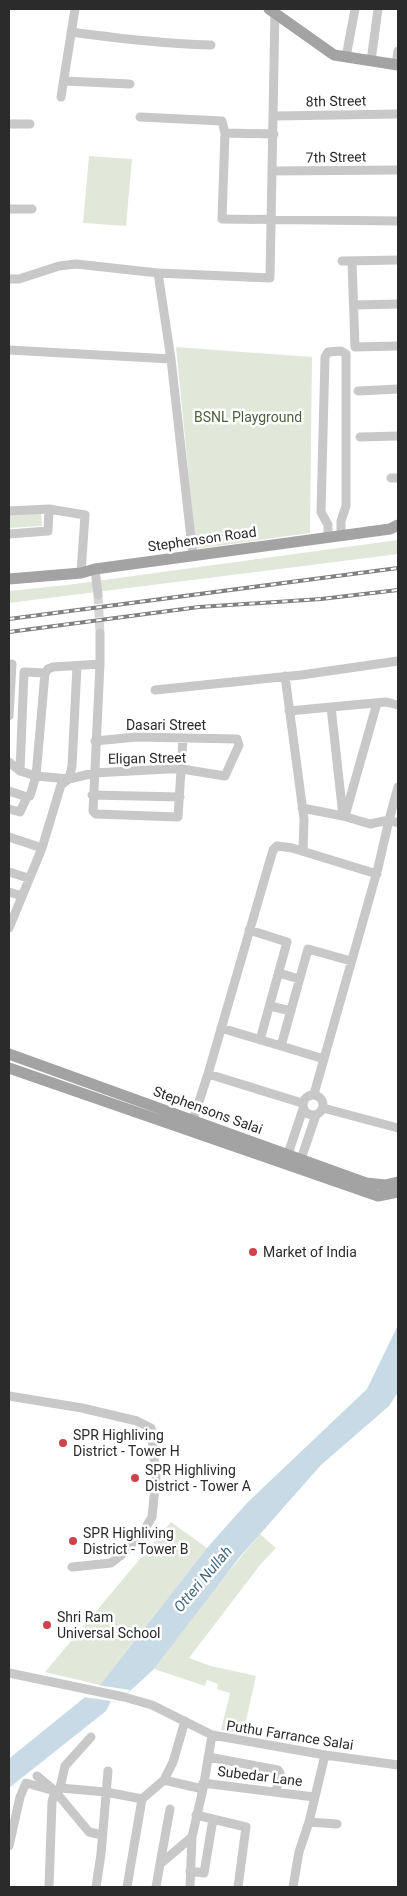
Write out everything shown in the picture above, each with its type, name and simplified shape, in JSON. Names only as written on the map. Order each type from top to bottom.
[{"type":"main road","points":[[273,10],[334,55],[397,65]]},
{"type":"main road","name":"Stephenson Road","points":[[9,579],[81,572],[193,556],[328,532],[390,529],[398,525]]},
{"type":"main road","name":"Stephensons Salai","points":[[9,1054],[191,1126],[378,1196],[398,1192]]},
{"type":"main road","name":"Stephensons Salai","points":[[9,1068],[191,1126],[288,1154],[366,1183],[385,1185],[398,1182]]},
{"type":"street","points":[[61,97],[75,9]]},
{"type":"street","points":[[346,57],[355,9]]},
{"type":"street","points":[[371,61],[378,9]]},
{"type":"street","points":[[9,279],[36,274],[59,266],[76,264],[158,273],[270,278],[275,116],[273,10]]},
{"type":"street","points":[[71,32],[131,40],[211,45]]},
{"type":"street","points":[[397,65],[398,51]]},
{"type":"street","points":[[64,80],[130,84]]},
{"type":"street","name":"8th Street","points":[[275,116],[398,114]]},
{"type":"street","points":[[140,116],[222,120],[225,133],[222,219],[398,221]]},
{"type":"street","points":[[9,124],[30,124]]},
{"type":"street","points":[[225,133],[274,134]]},
{"type":"street","name":"7th Street","points":[[273,171],[398,170]]},
{"type":"street","points":[[9,209],[32,209]]},
{"type":"street","points":[[342,261],[398,260]]},
{"type":"street","points":[[352,261],[355,348],[398,346]]},
{"type":"street","points":[[158,273],[171,360],[193,556]]},
{"type":"street","points":[[354,305],[398,304]]},
{"type":"street","points":[[9,350],[171,360]]},
{"type":"street","points":[[328,532],[322,509],[325,357],[328,352],[341,351],[346,354],[346,506],[342,518],[341,532]]},
{"type":"street","points":[[358,391],[398,389]]},
{"type":"street","points":[[360,437],[398,436]]},
{"type":"street","points":[[9,511],[49,509],[85,515],[81,572]]},
{"type":"street","points":[[9,534],[48,530],[49,509]]},
{"type":"street","points":[[324,518],[342,518]]},
{"type":"street","points":[[95,569],[98,594]]},
{"type":"street","points":[[100,633],[100,664],[92,795],[92,808],[96,814],[178,817],[183,739]]},
{"type":"street","points":[[156,690],[398,661]]},
{"type":"street","points":[[9,716],[12,664]]},
{"type":"street","points":[[9,809],[20,812],[27,797],[30,796],[36,776],[44,673],[53,667],[100,664]]},
{"type":"street","points":[[9,928],[28,878],[42,848],[61,784],[69,779],[72,766],[77,666]]},
{"type":"street","points":[[20,771],[24,672],[44,673]]},
{"type":"street","points":[[285,676],[302,808],[303,852]]},
{"type":"street","points":[[289,711],[386,702],[398,705]]},
{"type":"street","points":[[344,816],[377,703]]},
{"type":"street","points":[[331,708],[344,816]]},
{"type":"street","name":"Dasari Street","points":[[95,741],[136,737],[183,739],[237,738],[239,745],[225,776]]},
{"type":"street","points":[[9,762],[20,771]]},
{"type":"street","name":"Eligan Street","points":[[20,771],[36,776],[69,779],[94,773],[182,770],[225,776]]},
{"type":"street","points":[[314,1094],[376,874],[394,821],[398,787]]},
{"type":"street","points":[[9,791],[27,797]]},
{"type":"street","points":[[92,795],[180,797]]},
{"type":"street","points":[[302,808],[344,816],[370,824],[394,821]]},
{"type":"street","points":[[9,837],[42,848]]},
{"type":"street","points":[[191,1126],[273,850],[280,846],[376,874]]},
{"type":"street","points":[[9,872],[28,878]]},
{"type":"street","points":[[9,892],[22,896]]},
{"type":"street","points":[[249,930],[287,942],[260,1040]]},
{"type":"street","points":[[281,1046],[308,949],[351,961]]},
{"type":"street","points":[[279,973],[299,979]]},
{"type":"street","points":[[270,1006],[291,1011]]},
{"type":"street","points":[[221,1028],[324,1059]]},
{"type":"street","points":[[208,1074],[303,1106],[307,1113],[320,1111],[398,1128]]},
{"type":"street","points":[[288,1154],[307,1096],[314,1094],[322,1099],[320,1111],[301,1159]]},
{"type":"street","points":[[9,1396],[110,1415],[136,1421],[151,1428],[156,1477],[152,1517],[124,1553],[111,1563],[72,1567]]},
{"type":"street","name":"Puthu Farrance Salai","points":[[9,1673],[124,1697],[152,1705],[212,1735],[325,1755],[398,1765]]},
{"type":"street","points":[[128,1887],[142,1799],[164,1780],[173,1762],[185,1721]]},
{"type":"street","points":[[190,1887],[192,1836],[212,1735]]},
{"type":"street","points":[[49,1887],[52,1802],[64,1766],[91,1737]]},
{"type":"street","points":[[293,1887],[299,1852],[309,1822],[325,1755]]},
{"type":"street","points":[[208,1758],[278,1770],[280,1773],[276,1792]]},
{"type":"street","points":[[96,1887],[108,1770]]},
{"type":"street","points":[[37,1776],[57,1790],[89,1832],[102,1836]]},
{"type":"street","name":"Subedar Lane","points":[[164,1780],[203,1786],[314,1797]]},
{"type":"street","points":[[9,1846],[16,1811],[26,1783],[57,1790],[106,1792],[142,1799]]},
{"type":"street","points":[[156,1887],[170,1809]]},
{"type":"street","points":[[196,1815],[243,1825],[247,1829],[238,1887]]},
{"type":"street","points":[[190,1871],[204,1873],[213,1819]]},
{"type":"street","points":[[309,1822],[337,1824]]},
{"type":"street","points":[[160,1864],[192,1836]]},
{"type":"green space","points":[[89,156],[132,159],[126,226],[83,223]]},
{"type":"green space","name":"BSNL Playground","points":[[176,347],[312,357],[310,533],[196,549]]},
{"type":"green space","points":[[41,511],[42,526],[9,528],[9,512]]},
{"type":"green space","points":[[398,540],[398,554],[9,603],[9,591],[67,585]]},
{"type":"green space","points":[[171,1522],[207,1548],[100,1685],[45,1672]]},
{"type":"green space","points":[[260,1534],[276,1548],[260,1565],[189,1658],[211,1666],[256,1676],[243,1734],[221,1730],[230,1693],[217,1689],[218,1684],[207,1680],[205,1686],[154,1669],[215,1588]]},
{"type":"water","name":"Otteri Nullah","points":[[398,1325],[398,1392],[389,1406],[321,1465],[238,1559],[154,1669],[118,1702],[111,1701],[106,1711],[9,1788],[9,1760],[11,1757],[100,1685],[207,1548],[247,1503],[367,1389]]},
{"type":"pier","points":[[97,1685],[130,1690],[118,1702],[83,1697]]},
{"type":"tunnel","points":[[98,595],[100,633]]},
{"type":"railway","points":[[9,619],[398,568]]},
{"type":"railway","points":[[9,632],[199,607],[321,599],[398,590]]},
{"type":"place","name":"Market of India","points":[[253,1252]]},
{"type":"place","name":"SPR Highliving District - Tower H","points":[[63,1443]]},
{"type":"place","name":"SPR Highliving District - Tower A","points":[[135,1478]]},
{"type":"place","name":"SPR Highliving District - Tower B","points":[[73,1541]]},
{"type":"place","name":"Shri Ram Universal School","points":[[47,1625]]}]
